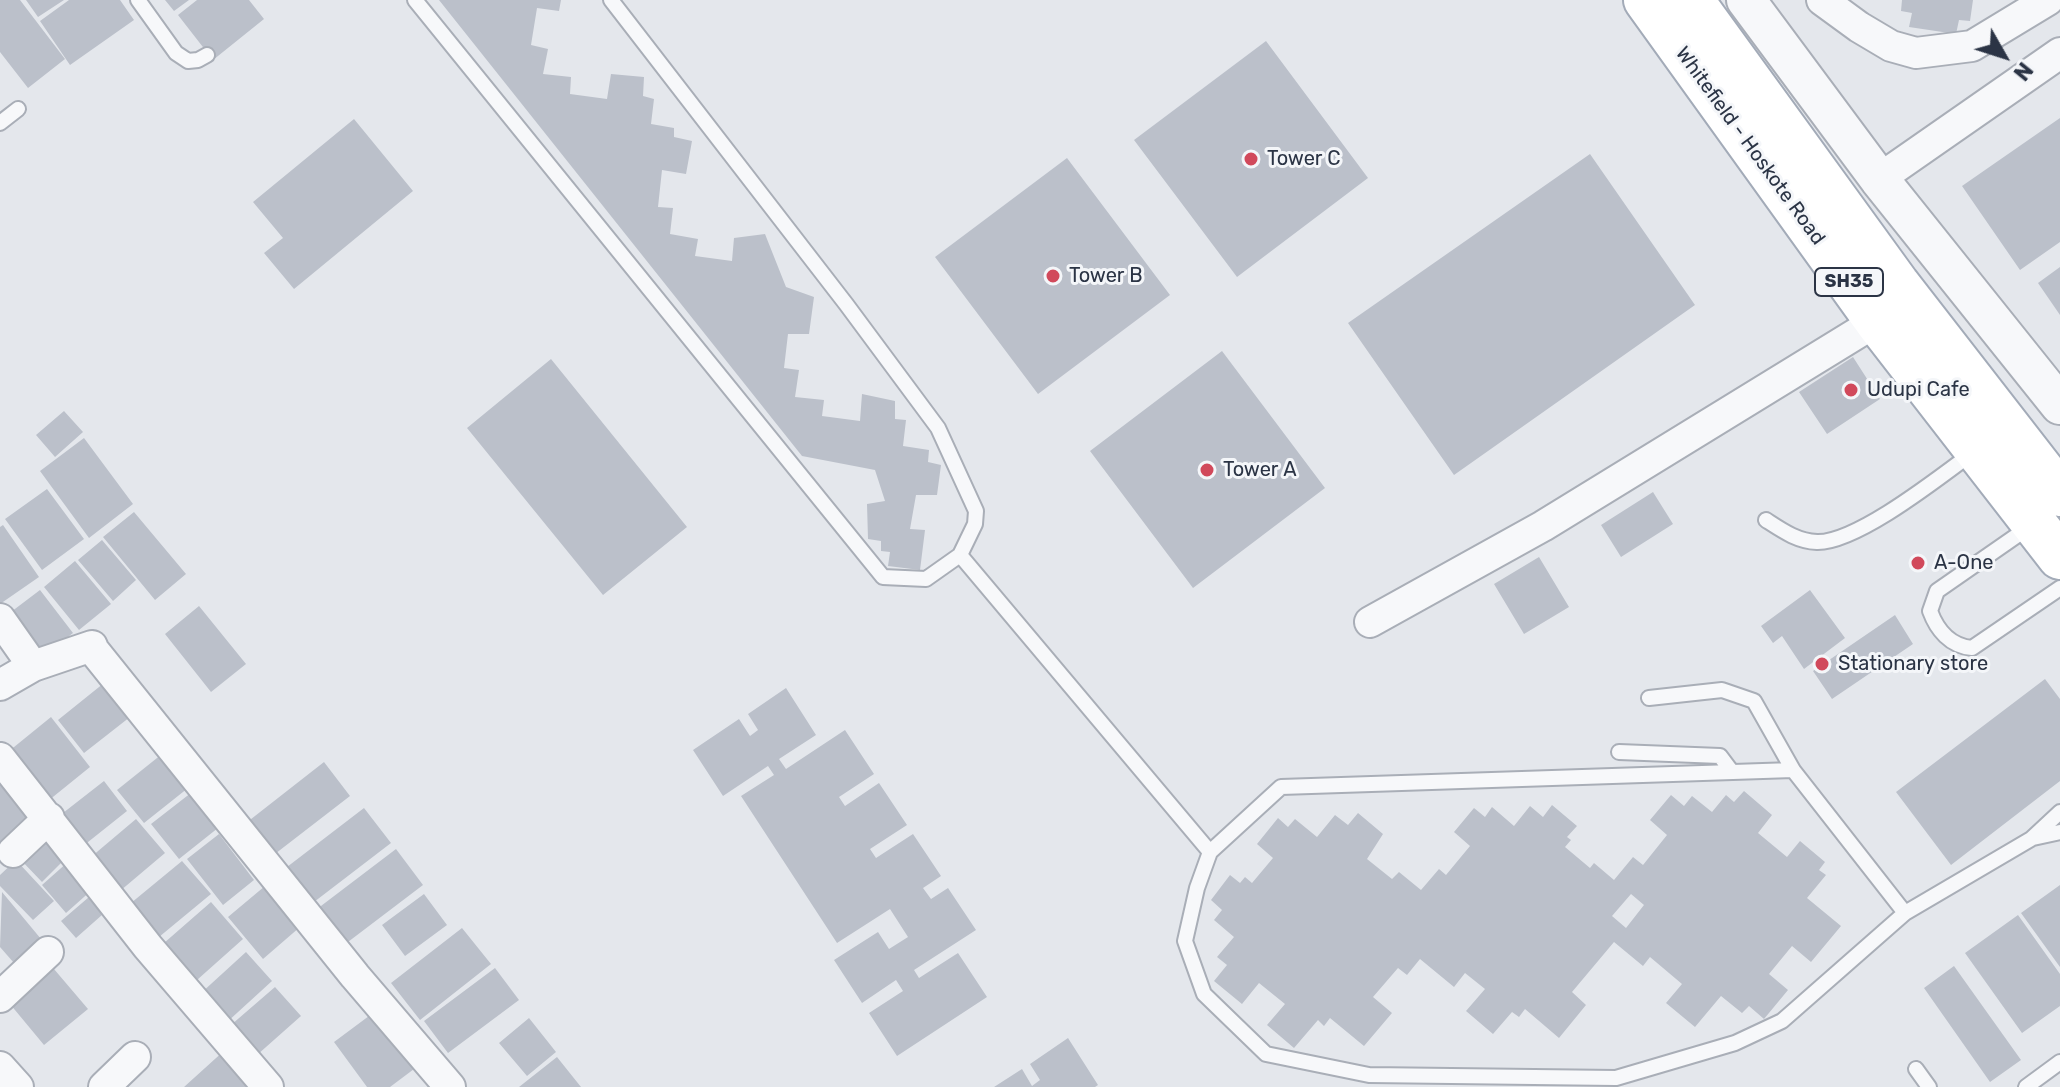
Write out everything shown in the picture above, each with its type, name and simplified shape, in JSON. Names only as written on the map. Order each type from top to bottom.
[{"type":"main road","name":"Whitefield - Hoskote Road","points":[[1646,0],[1877,321],[1978,449],[2046,509]]},
{"type":"main road","name":"Whitefield - Hoskote Road","points":[[1691,0],[1897,284],[2046,509],[2060,557]]},
{"type":"street","points":[[1746,0],[1879,179],[2060,405]]},
{"type":"street","points":[[1822,0],[1891,46],[1916,53],[1972,46],[2048,0]]},
{"type":"street","points":[[1879,179],[2060,53]]},
{"type":"street","points":[[1370,622],[1543,526],[1877,321]]},
{"type":"street","points":[[0,619],[33,666]]},
{"type":"street","points":[[0,685],[33,666],[92,646],[355,976],[450,1087]]},
{"type":"street","points":[[0,758],[148,947],[268,1087]]},
{"type":"street","points":[[13,852],[49,818]]},
{"type":"street","points":[[0,997],[48,952]]},
{"type":"street","points":[[104,1087],[135,1057]]},
{"type":"street","points":[[0,1067],[18,1087]]},
{"type":"lane","points":[[138,0],[176,53],[188,61],[207,55]]},
{"type":"lane","points":[[415,0],[883,577],[926,579],[960,555],[975,524],[976,511],[938,428],[611,0]]},
{"type":"lane","points":[[0,123],[18,109]]},
{"type":"lane","points":[[1766,520],[1794,538],[1819,542],[1841,537],[1890,512],[1978,449]]},
{"type":"lane","points":[[2046,509],[1937,591],[1930,611],[1935,624],[1947,638],[1960,647],[1972,648],[2060,588]]},
{"type":"lane","points":[[960,555],[1210,852]]},
{"type":"lane","points":[[1649,698],[1722,690],[1754,701],[1793,770],[1905,913]]},
{"type":"lane","points":[[1619,752],[1720,756],[1732,772]]},
{"type":"lane","points":[[1793,770],[1281,787],[1210,852],[1197,888],[1185,941],[1204,994],[1266,1054],[1369,1075],[1616,1078],[1735,1043],[1782,1021],[1905,913],[2031,839],[2060,812]]},
{"type":"lane","points":[[2031,839],[2060,832]]},
{"type":"lane","points":[[2026,1087],[2060,1062]]},
{"type":"lane","points":[[1916,1069],[1929,1087]]},
{"type":"building","points":[[0,0],[20,0],[65,59],[28,88],[0,52]]},
{"type":"building","points":[[26,0],[64,0],[38,17]]},
{"type":"building","points":[[69,0],[120,0],[134,20],[70,65],[40,21]]},
{"type":"building","points":[[165,0],[189,0],[174,11]]},
{"type":"building","points":[[197,0],[249,0],[264,19],[213,60],[178,15]]},
{"type":"building","points":[[439,0],[561,0],[559,11],[537,8],[531,45],[548,49],[543,74],[571,77],[570,94],[607,99],[611,74],[644,77],[643,96],[654,99],[651,124],[674,128],[674,137],[692,141],[686,174],[662,170],[658,207],[673,208],[670,234],[698,239],[695,256],[732,261],[734,238],[765,234],[786,287],[814,297],[809,334],[788,334],[784,368],[799,370],[795,397],[824,400],[822,416],[860,421],[862,394],[895,401],[895,419],[906,420],[903,446],[929,450],[928,462],[941,465],[937,495],[916,495],[910,529],[925,530],[920,570],[888,566],[890,552],[881,551],[881,541],[868,539],[867,504],[885,501],[875,470],[802,456]]},
{"type":"building","points":[[1902,0],[1973,0],[1970,21],[1959,20],[1956,34],[1909,27],[1912,13],[1901,11]]},
{"type":"building","name":"Tower C","points":[[1266,41],[1368,178],[1237,277],[1134,140]]},
{"type":"building","points":[[2060,118],[2060,242],[2020,270],[1962,186]]},
{"type":"building","points":[[354,119],[413,191],[294,289],[264,253],[283,238],[253,202]]},
{"type":"building","points":[[1590,154],[1695,305],[1454,475],[1348,323]]},
{"type":"building","name":"Tower B","points":[[1067,158],[1170,295],[1038,394],[935,257]]},
{"type":"building","points":[[2060,267],[2060,315],[2038,283]]},
{"type":"building","name":"Tower A","points":[[1222,351],[1325,488],[1193,588],[1090,451]]},
{"type":"building","points":[[1853,357],[1880,399],[1827,434],[1799,392]]},
{"type":"building","points":[[551,359],[687,527],[603,595],[467,428]]},
{"type":"building","points":[[64,411],[83,432],[55,457],[36,435]]},
{"type":"building","points":[[84,438],[133,504],[89,538],[40,471]]},
{"type":"building","points":[[47,489],[84,539],[42,570],[5,519]]},
{"type":"building","points":[[1653,492],[1673,524],[1621,557],[1601,525]]},
{"type":"building","points":[[134,512],[186,574],[155,600],[103,537]]},
{"type":"building","points":[[3,525],[39,577],[0,604],[0,527]]},
{"type":"building","points":[[102,540],[136,580],[113,601],[78,560]]},
{"type":"building","points":[[1539,557],[1569,607],[1524,634],[1494,584]]},
{"type":"building","points":[[75,561],[111,604],[79,630],[44,587]]},
{"type":"building","points":[[40,590],[73,633],[40,658],[7,615]]},
{"type":"building","points":[[1810,590],[1845,638],[1804,669],[1782,636],[1773,643],[1761,626]]},
{"type":"building","points":[[199,606],[246,664],[211,692],[165,634]]},
{"type":"building","points":[[1895,615],[1913,644],[1832,699],[1813,671]]},
{"type":"building","points":[[2045,679],[2060,699],[2060,781],[1951,865],[1896,792]]},
{"type":"building","points":[[104,683],[130,717],[84,753],[58,720]]},
{"type":"building","points":[[786,688],[816,735],[779,759],[786,769],[845,730],[874,774],[839,797],[845,806],[879,783],[907,825],[870,849],[876,858],[913,834],[941,876],[923,888],[931,899],[948,888],[976,930],[914,970],[919,978],[958,953],[987,997],[897,1056],[869,1013],[903,991],[896,980],[862,1003],[834,960],[878,932],[889,949],[908,937],[890,909],[837,943],[741,796],[774,775],[768,766],[723,796],[693,750],[739,719],[750,736],[758,730],[748,714]]},
{"type":"building","points":[[51,717],[90,767],[43,805],[3,756]]},
{"type":"building","points":[[162,754],[188,788],[144,823],[117,790]]},
{"type":"building","points":[[324,762],[350,796],[271,857],[246,823]]},
{"type":"building","points":[[0,779],[39,820],[0,849]]},
{"type":"building","points":[[104,781],[127,811],[78,850],[54,820]]},
{"type":"building","points":[[196,789],[223,824],[179,859],[151,824]]},
{"type":"building","points":[[1744,791],[1772,815],[1758,833],[1787,857],[1800,841],[1825,862],[1819,870],[1826,875],[1807,898],[1841,926],[1811,962],[1792,946],[1769,974],[1788,990],[1764,1019],[1749,1006],[1742,1013],[1721,996],[1695,1027],[1666,1003],[1682,984],[1650,957],[1643,966],[1614,942],[1572,992],[1586,1005],[1559,1038],[1525,1009],[1519,1017],[1512,1012],[1493,1034],[1466,1011],[1485,989],[1465,973],[1454,987],[1420,959],[1407,975],[1398,968],[1373,997],[1392,1013],[1364,1046],[1330,1018],[1324,1026],[1318,1020],[1294,1048],[1267,1025],[1285,1004],[1259,983],[1242,1004],[1214,981],[1227,965],[1217,957],[1234,937],[1214,920],[1222,910],[1211,900],[1230,875],[1240,883],[1245,877],[1252,883],[1273,858],[1257,844],[1278,818],[1288,827],[1295,819],[1317,837],[1335,815],[1348,825],[1358,813],[1383,834],[1367,859],[1392,879],[1399,872],[1421,890],[1439,869],[1446,875],[1470,846],[1454,832],[1474,808],[1485,817],[1492,807],[1514,826],[1530,806],[1543,817],[1552,805],[1577,826],[1567,837],[1571,840],[1565,847],[1590,868],[1594,863],[1614,880],[1633,857],[1643,865],[1667,835],[1650,820],[1671,795],[1684,806],[1692,796],[1712,812],[1726,795],[1734,802]],"holes":[[[1631,894],[1644,905],[1626,928],[1612,916]]]},
{"type":"building","points":[[364,808],[391,843],[314,902],[287,867]]},
{"type":"building","points":[[136,819],[165,853],[120,891],[91,857]]},
{"type":"building","points":[[45,833],[68,856],[42,882],[20,859]]},
{"type":"building","points":[[219,834],[254,880],[223,905],[187,859]]},
{"type":"building","points":[[396,849],[423,885],[344,945],[317,909]]},
{"type":"building","points":[[16,860],[54,901],[33,920],[0,886],[0,875]]},
{"type":"building","points":[[69,861],[93,889],[66,913],[42,885]]},
{"type":"building","points":[[182,861],[211,894],[159,937],[131,903]]},
{"type":"building","points":[[2060,885],[2060,967],[2021,913]]},
{"type":"building","points":[[265,886],[300,927],[263,959],[228,917]]},
{"type":"building","points":[[96,891],[111,907],[76,938],[61,921]]},
{"type":"building","points":[[2,892],[41,939],[14,963],[0,947]]},
{"type":"building","points":[[424,894],[447,925],[405,956],[382,925]]},
{"type":"building","points":[[211,902],[243,939],[188,988],[156,950]]},
{"type":"building","points":[[2018,915],[2060,974],[2060,1006],[2022,1033],[1965,953]]},
{"type":"building","points":[[462,928],[491,964],[420,1020],[391,983]]},
{"type":"building","points":[[246,952],[272,981],[226,1023],[200,994]]},
{"type":"building","points":[[48,962],[88,1009],[44,1045],[5,998]]},
{"type":"building","points":[[1954,966],[2021,1060],[1990,1082],[1924,988]]},
{"type":"building","points":[[495,968],[519,1000],[448,1053],[424,1021]]},
{"type":"building","points":[[275,987],[301,1016],[257,1055],[231,1025]]},
{"type":"building","points":[[373,1013],[414,1069],[390,1087],[367,1087],[334,1042]]},
{"type":"building","points":[[529,1018],[556,1052],[527,1076],[499,1043]]},
{"type":"building","points":[[1068,1038],[1098,1085],[1095,1087],[994,1087],[1022,1069],[1032,1086],[1040,1080],[1030,1064]]},
{"type":"building","points":[[226,1049],[254,1079],[245,1087],[184,1087]]},
{"type":"building","points":[[557,1057],[581,1087],[519,1087]]},
{"type":"place","name":"Tower C","points":[[1251,159]]},
{"type":"place","name":"Tower B","points":[[1053,276]]},
{"type":"place","name":"Udupi Cafe","points":[[1851,390]]},
{"type":"place","name":"Tower A","points":[[1207,470]]},
{"type":"place","name":"A-One","points":[[1918,563]]},
{"type":"place","name":"Stationary store","points":[[1822,664]]}]
